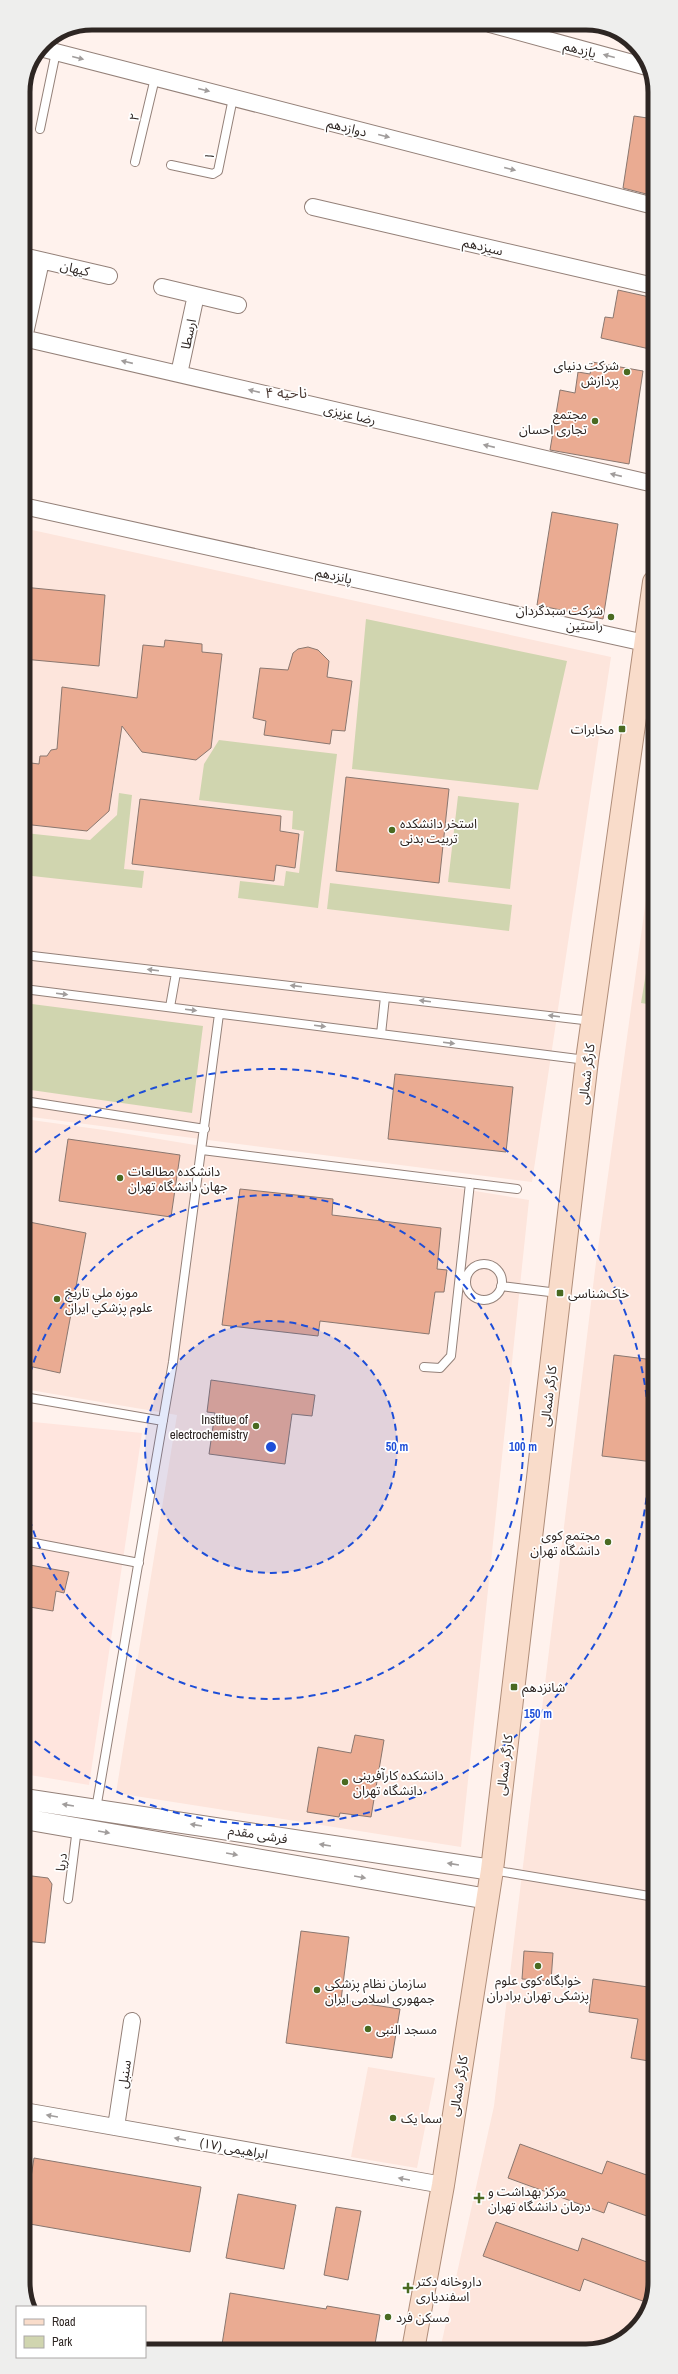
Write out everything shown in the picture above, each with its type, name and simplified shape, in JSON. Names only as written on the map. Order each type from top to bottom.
[{"type":"main road","name":"کارگر شمالی","points":[[414,2344],[443,2185],[492,1870],[587,1060],[648,623]]},
{"type":"street","name":"یازدهم","points":[[512,30],[642,66]]},
{"type":"street","name":"دوازدهم","points":[[47,50],[648,204]]},
{"type":"street","name":"سیزدهم","points":[[313,207],[648,285]]},
{"type":"street","name":"کیهان","points":[[30,258],[109,276]]},
{"type":"street","points":[[30,310],[41,260]]},
{"type":"street","points":[[162,287],[238,305]]},
{"type":"street","name":"ارسطا","points":[[179,374],[196,295]]},
{"type":"street","name":"رضا عزیزی","points":[[30,339],[648,483]]},
{"type":"street","name":"پانزدهم","points":[[30,508],[645,643]]},
{"type":"street","name":"فرشی مقدم","points":[[30,1800],[492,1870]]},
{"type":"street","name":"فرشی مقدم","points":[[30,1820],[488,1899]]},
{"type":"street","name":"سنبل","points":[[116,2127],[132,2021]]},
{"type":"street","name":"ابراهیمی (۱۷)","points":[[30,2112],[443,2185]]},
{"type":"lane","points":[[40,129],[56,52]]},
{"type":"lane","name":"۲","points":[[135,162],[155,78]]},
{"type":"lane","name":"۱","points":[[170,165],[212,174],[218,171],[233,98]]},
{"type":"lane","points":[[30,956],[593,1021]]},
{"type":"lane","points":[[170,1008],[176,973]]},
{"type":"lane","points":[[30,991],[587,1060]]},
{"type":"lane","points":[[381,1034],[385,997]]},
{"type":"lane","points":[[96,1810],[163,1420],[202,1150],[219,1014]]},
{"type":"lane","points":[[30,1102],[204,1129]]},
{"type":"lane","points":[[202,1150],[517,1188]]},
{"type":"lane","points":[[424,1367],[440,1368],[451,1356],[463,1280],[470,1183]]},
{"type":"lane","points":[[487,1264],[497,1270],[502,1280],[502,1286],[496,1295],[485,1300],[479,1299],[470,1292],[463,1280],[476,1266],[487,1264]]},
{"type":"lane","points":[[502,1286],[560,1293]]},
{"type":"lane","points":[[30,1398],[163,1420]]},
{"type":"lane","points":[[30,1542],[138,1563]]},
{"type":"lane","name":"دریا","points":[[68,1899],[77,1827]]},
{"type":"lane","points":[[492,1870],[648,1896]]},
{"type":"shaded area","points":[[30,530],[611,657],[532,1182],[30,1117]]},
{"type":"shaded area","name":"مجتمع کوی دانشگاه تهران","points":[[648,885],[647,2290],[642,2310],[630,2326],[621,2334],[598,2343],[441,2344],[494,2106],[595,1270]]},
{"type":"shaded area","points":[[30,1120],[104,1130],[529,1200],[461,1847],[116,1793],[177,1415],[30,1390]]},
{"type":"shaded area","points":[[30,1422],[142,1433],[89,1785],[30,1775]]},
{"type":"shaded area","name":"سما یک","points":[[368,2067],[435,2078],[417,2168],[351,2157]]},
{"type":"green space","points":[[366,619],[567,661],[538,790],[352,769]]},
{"type":"green space","points":[[219,740],[337,754],[318,908],[238,898],[240,881],[284,886],[286,871],[299,873],[304,831],[292,829],[293,811],[199,800],[204,764]]},
{"type":"green space","points":[[119,793],[132,795],[124,869],[144,871],[142,888],[30,876],[30,834],[90,840],[117,815]]},
{"type":"green space","points":[[458,796],[519,803],[510,889],[448,882]]},
{"type":"green space","points":[[330,883],[512,905],[509,931],[327,909]]},
{"type":"green space","points":[[648,961],[648,1004],[641,1003]]},
{"type":"green space","points":[[30,1004],[203,1026],[192,1113],[30,1090]]},
{"type":"building","points":[[634,116],[648,118],[648,194],[623,188]]},
{"type":"building","points":[[618,290],[648,297],[648,349],[601,338],[605,317],[613,318]]},
{"type":"building","name":"مجتمع تجاری احسان","points":[[592,362],[643,371],[629,464],[550,450],[560,390],[575,393],[578,372],[590,374]]},
{"type":"building","points":[[552,512],[618,524],[603,619],[537,605]]},
{"type":"building","points":[[30,588],[105,595],[99,666],[30,660]]},
{"type":"building","points":[[165,640],[202,644],[202,652],[222,654],[211,748],[196,760],[142,752],[122,726],[109,811],[87,831],[30,825],[30,763],[39,764],[40,756],[47,756],[51,750],[57,749],[62,687],[137,698],[143,645],[164,647]]},
{"type":"building","points":[[308,647],[318,650],[329,661],[327,677],[352,681],[345,731],[332,730],[330,744],[264,735],[266,721],[253,718],[260,668],[288,670],[293,653],[298,649]]},
{"type":"building","name":"استخر دانشکده تربیت بدنی","points":[[346,777],[449,789],[439,883],[336,871]]},
{"type":"building","points":[[140,799],[281,816],[280,831],[299,834],[295,868],[276,865],[274,881],[132,864]]},
{"type":"building","points":[[395,1074],[513,1087],[506,1152],[388,1139]]},
{"type":"building","name":"دانشکده مطالعات جهان دانشگاه تهران","points":[[68,1139],[180,1155],[171,1217],[59,1201]]},
{"type":"building","points":[[240,1189],[333,1199],[332,1215],[441,1228],[437,1269],[447,1270],[444,1292],[435,1292],[429,1334],[320,1321],[318,1336],[222,1325]]},
{"type":"building","points":[[30,1222],[86,1233],[60,1373],[30,1366]]},
{"type":"building","points":[[614,1355],[648,1359],[648,1461],[602,1456]]},
{"type":"building","name":"Institue of electrochemistry","points":[[211,1380],[315,1395],[312,1416],[292,1414],[285,1464],[209,1454],[215,1413],[207,1412]]},
{"type":"building","points":[[30,1565],[69,1572],[64,1593],[56,1591],[53,1611],[30,1607]]},
{"type":"building","name":"دانشکده کارآفرینی دانشگاه تهران","points":[[355,1735],[384,1740],[371,1817],[340,1813],[339,1817],[307,1812],[318,1747],[351,1753]]},
{"type":"building","points":[[30,1876],[48,1878],[52,1884],[45,1943],[30,1942]]},
{"type":"building","name":"سازمان نظام پزشکی جمهوری اسلامی ایران","points":[[301,1931],[349,1937],[341,2000],[400,2009],[392,2058],[286,2043]]},
{"type":"building","name":"خوابگاه کوی علوم پزشکی تهران برادران","points":[[524,1951],[553,1953],[551,1981],[522,1979]]},
{"type":"building","points":[[593,1979],[648,1987],[648,2061],[631,2058],[638,2019],[589,2012]]},
{"type":"building","points":[[520,2144],[602,2174],[607,2161],[648,2176],[648,2216],[608,2202],[604,2213],[508,2178]]},
{"type":"building","points":[[34,2158],[201,2187],[190,2252],[30,2224],[30,2184]]},
{"type":"building","points":[[238,2194],[296,2205],[284,2269],[226,2258]]},
{"type":"building","points":[[336,2207],[361,2211],[348,2280],[324,2275]]},
{"type":"building","points":[[496,2222],[578,2251],[582,2238],[648,2262],[648,2282],[645,2302],[584,2279],[580,2291],[483,2256]]},
{"type":"building","points":[[230,2293],[326,2309],[327,2306],[380,2315],[375,2344],[222,2344]]},
{"type":"place","name":"شرکت دنیای پردازش","points":[[627,372]]},
{"type":"place","name":"مجتمع تجاری احسان","points":[[595,421]]},
{"type":"place","name":"شرکت سبدگردان راستین","points":[[611,617]]},
{"type":"place","name":"مخابرات","points":[[622,729]]},
{"type":"place","name":"استخر دانشکده تربیت بدنی","points":[[392,830]]},
{"type":"place","name":"دانشکده مطالعات جهان دانشگاه تهران","points":[[120,1178]]},
{"type":"place","name":"خاک‌شناسی","points":[[560,1293]]},
{"type":"place","name":"موزه ملي تاريخ علوم پزشكي ايران","points":[[57,1299]]},
{"type":"place","name":"Institue of electrochemistry","points":[[256,1426]]},
{"type":"place","name":"مجتمع کوی دانشگاه تهران","points":[[608,1542]]},
{"type":"place","name":"شانزدهم","points":[[514,1687]]},
{"type":"place","name":"دانشکده کارآفرینی دانشگاه تهران","points":[[345,1782]]},
{"type":"place","name":"خوابگاه کوی علوم پزشکی تهران برادران","points":[[538,1966]]},
{"type":"place","name":"سازمان نظام پزشکی جمهوری اسلامی ایران","points":[[317,1990]]},
{"type":"place","name":"مسجد النبی","points":[[368,2029]]},
{"type":"place","name":"سما یک","points":[[393,2118]]},
{"type":"place","name":"مرکز بهداشت و درمان دانشگاه تهران","points":[[479,2198]]},
{"type":"place","name":"داروخانه دکتر اسفندیاری","points":[[408,2288]]},
{"type":"place","name":"مسکن فرد","points":[[388,2317]]},
{"type":"district","name":"ناحیه ۴","points":[[286,393]]}]
